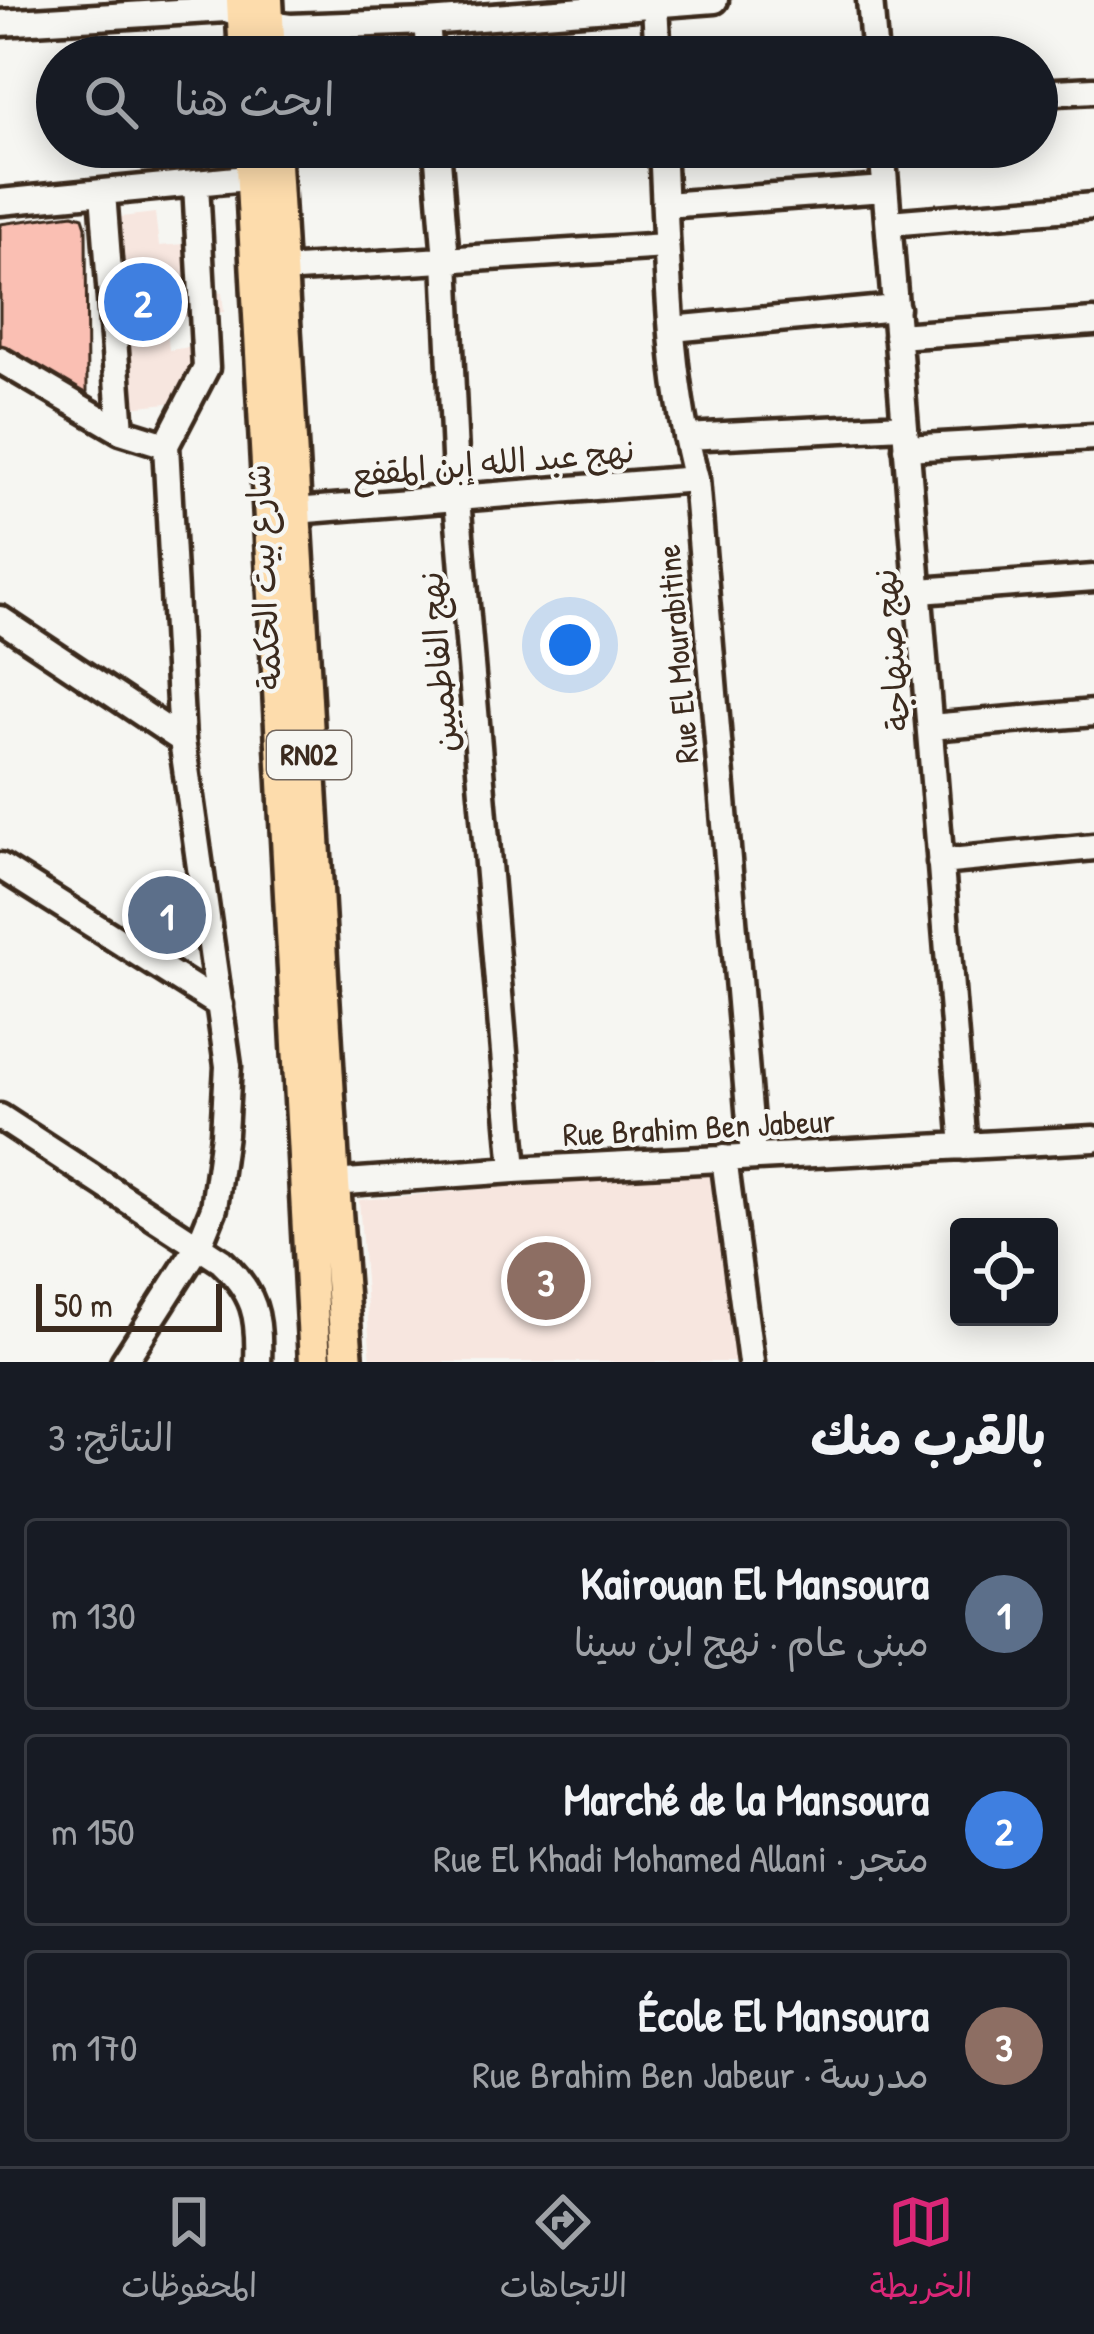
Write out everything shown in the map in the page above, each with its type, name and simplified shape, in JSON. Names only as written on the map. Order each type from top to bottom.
[{"type":"main road","name":"شارع بيت الحكمة","points":[[263,168],[321,1184],[347,1362]]},
{"type":"main road","name":"شارع بيت الحكمة","points":[[264,168],[281,270],[295,511],[321,1184],[315,1362]]},
{"type":"street","points":[[0,23],[67,10],[226,9],[255,10],[290,27],[427,22],[715,0]]},
{"type":"street","points":[[870,0],[873,36]]},
{"type":"street","points":[[655,6],[657,36]]},
{"type":"street","points":[[427,22],[428,36]]},
{"type":"street","points":[[1058,92],[1094,90]]},
{"type":"street","points":[[0,202],[196,184],[245,168]]},
{"type":"street","name":"نهج الفاطميين","points":[[439,168],[458,499],[514,1170]]},
{"type":"street","name":"Rue El Mourabitine","points":[[663,168],[672,329],[696,479],[753,1157]]},
{"type":"street","name":"نهج صنهاجة","points":[[883,168],[964,1147]]},
{"type":"street","points":[[124,1362],[199,1245],[214,1208],[224,1134],[228,1066],[182,740],[166,446],[206,368],[196,184]]},
{"type":"street","points":[[665,205],[884,189]]},
{"type":"street","points":[[103,193],[122,431]]},
{"type":"street","points":[[889,223],[1094,206]]},
{"type":"street","points":[[281,270],[666,246]]},
{"type":"street","points":[[672,329],[896,308]]},
{"type":"street","points":[[897,337],[1094,322]]},
{"type":"street","points":[[0,360],[122,431],[166,446]]},
{"type":"street","points":[[686,437],[1094,437]]},
{"type":"street","name":"نهج عبد الله إبن المقفع","points":[[295,511],[696,479]]},
{"type":"street","points":[[920,591],[1094,578]]},
{"type":"street","points":[[0,619],[182,740]]},
{"type":"street","points":[[930,727],[1094,713]]},
{"type":"street","points":[[940,862],[1094,847]]},
{"type":"street","points":[[0,866],[220,1005]]},
{"type":"street","points":[[0,1117],[221,1261],[248,1291],[259,1340],[258,1362]]},
{"type":"street","name":"Rue Brahim Ben Jabeur","points":[[321,1184],[1094,1139]]},
{"type":"street","points":[[724,1158],[752,1362]]},
{"type":"shaded area","points":[[155,213],[159,246],[185,244],[185,271],[209,268],[211,291],[222,293],[224,312],[183,317],[180,293],[163,293],[169,350],[198,346],[201,384],[177,387],[177,402],[130,407],[116,226],[121,217]]},
{"type":"shaded area","points":[[715,1168],[736,1362],[371,1362],[359,1200]]},
{"type":"building","points":[[73,214],[83,217],[86,226],[87,391],[78,397],[0,352],[0,224]]},
{"type":"building","points":[[180,897],[186,946],[165,957],[136,940],[158,901]]},
{"type":"place","name":"Marché de la Mansoura","points":[[143,302]]},
{"type":"place","name":"Kairouan El Mansoura","points":[[167,915]]},
{"type":"place","name":"École El Mansoura","points":[[546,1281]]}]
